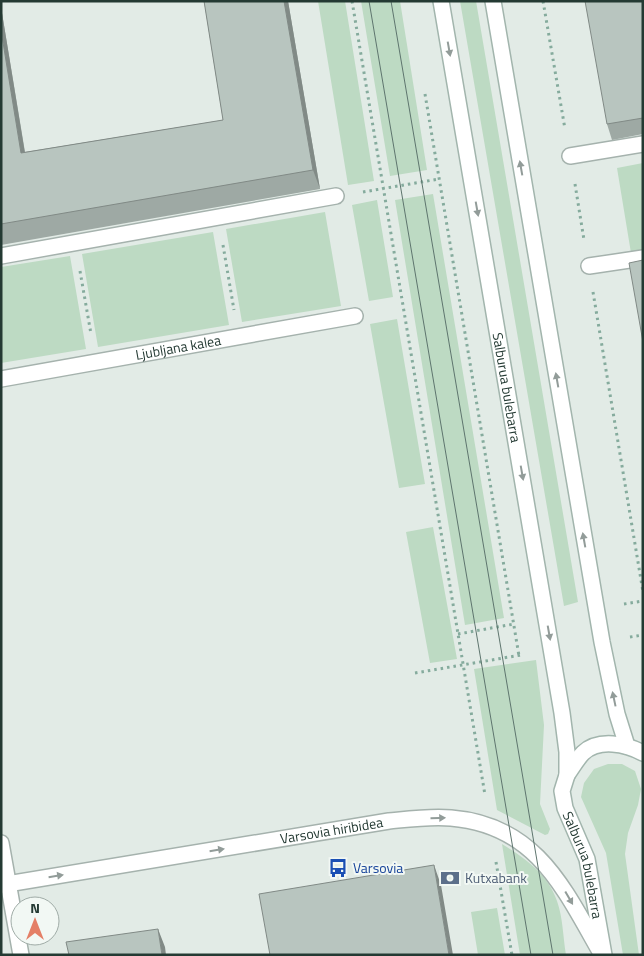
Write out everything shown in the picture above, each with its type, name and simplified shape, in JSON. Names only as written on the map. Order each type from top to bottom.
[{"type":"main road","name":"Salburua bulebarra","points":[[441,1],[562,713],[567,752],[567,775]]},
{"type":"main road","points":[[492,1],[596,609],[617,714],[627,746]]},
{"type":"main road","points":[[570,156],[643,144]]},
{"type":"main road","points":[[1,256],[336,196]]},
{"type":"main road","points":[[589,266],[643,258]]},
{"type":"main road","name":"Ljubljana kalea","points":[[1,379],[356,316]]},
{"type":"main road","name":"Salburua bulebarra","points":[[603,955],[587,859],[565,808],[562,790],[567,775],[584,752],[597,746],[612,744],[627,746],[643,754]]},
{"type":"main road","name":"Varsovia hiribidea","points":[[5,884],[389,821],[450,818],[490,825],[511,835],[535,853],[559,881],[603,955]]},
{"type":"main road","points":[[1,843],[5,884],[22,955]]},
{"type":"path","points":[[352,1],[512,955]]},
{"type":"path","points":[[424,86],[519,656]]},
{"type":"path","points":[[336,196],[439,179]]},
{"type":"path","points":[[218,217],[238,336]]},
{"type":"path","points":[[74,243],[97,361]]},
{"type":"green space","points":[[318,1],[345,1],[374,181],[348,185]]},
{"type":"green space","points":[[361,1],[400,1],[427,170],[390,176]]},
{"type":"green space","points":[[460,1],[476,1],[578,602],[564,606]]},
{"type":"green space","points":[[643,163],[643,251],[631,253],[617,168]]},
{"type":"green space","points":[[433,194],[504,618],[465,625],[395,200]]},
{"type":"green space","points":[[377,200],[393,297],[369,301],[352,205]]},
{"type":"green space","points":[[325,212],[341,306],[242,322],[226,229]]},
{"type":"green space","points":[[213,232],[229,325],[98,347],[82,254]]},
{"type":"green space","points":[[70,256],[86,349],[1,363],[1,267]]},
{"type":"green space","points":[[397,319],[425,484],[399,488],[370,324]]},
{"type":"green space","points":[[433,527],[457,659],[430,663],[406,532]]},
{"type":"green space","points":[[536,660],[544,725],[540,804],[550,829],[548,834],[545,835],[497,810],[474,669]]},
{"type":"green space","points":[[608,764],[622,764],[635,771],[641,789],[638,805],[628,833],[625,854],[639,955],[623,955],[606,853],[581,797],[584,783],[594,769]]},
{"type":"green space","points":[[502,844],[535,868],[553,891],[561,914],[566,955],[520,955]]},
{"type":"green space","points":[[497,908],[505,955],[478,955],[471,912]]},
{"type":"building","points":[[204,1],[284,1],[313,170],[1,224],[1,30],[21,153],[223,120]]},
{"type":"building","points":[[585,1],[643,1],[643,118],[607,124]]},
{"type":"building","points":[[643,260],[643,342],[629,263]]},
{"type":"building","points":[[434,865],[449,955],[270,955],[259,894]]},
{"type":"building","points":[[158,929],[162,955],[69,955],[66,942]]},
{"type":"tram line","points":[[369,1],[531,955]]},
{"type":"tram line","points":[[391,1],[553,955]]},
{"type":"place","name":"Varsovia","points":[[338,868]]},
{"type":"place","name":"Kutxabank","points":[[450,878]]}]
